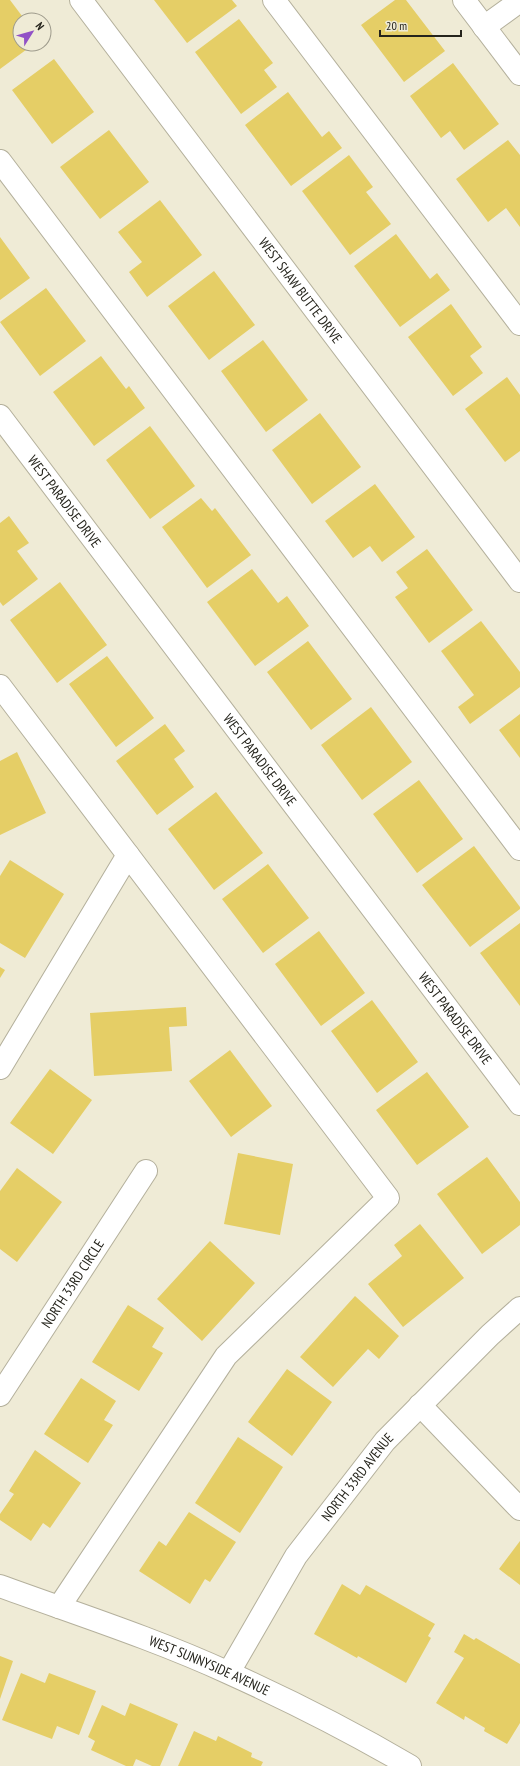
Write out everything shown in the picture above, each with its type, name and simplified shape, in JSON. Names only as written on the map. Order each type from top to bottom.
[{"type":"street","name":"WEST SHAW BUTTE DRIVE","points":[[81,0],[520,580]]},
{"type":"street","points":[[274,0],[520,324]]},
{"type":"street","points":[[464,0],[520,74]]},
{"type":"street","points":[[484,27],[520,1]]},
{"type":"street","points":[[0,161],[520,849]]},
{"type":"street","name":"WEST PARADISE DRIVE","points":[[0,416],[520,1104]]},
{"type":"street","points":[[0,686],[388,1198],[226,1356],[59,1607]]},
{"type":"street","points":[[0,1068],[128,855]]},
{"type":"street","name":"NORTH 33RD CIRCLE","points":[[0,1395],[146,1172]]},
{"type":"street","name":"NORTH 33RD AVENUE","points":[[229,1672],[296,1556],[385,1441],[490,1334],[520,1308]]},
{"type":"street","points":[[420,1405],[520,1509]]},
{"type":"street","name":"WEST SUNNYSIDE AVENUE","points":[[0,1586],[94,1619],[229,1672],[371,1743],[410,1766]]},
{"type":"building","points":[[0,0],[10,0],[19,12],[12,12],[12,52],[23,52],[0,69]]},
{"type":"building","points":[[154,0],[232,0],[237,6],[187,43]]},
{"type":"building","points":[[395,0],[406,0],[445,51],[404,82],[361,25]]},
{"type":"building","points":[[239,19],[273,63],[264,70],[277,87],[241,114],[195,52]]},
{"type":"building","points":[[54,59],[94,112],[52,144],[12,90]]},
{"type":"building","points":[[453,63],[499,124],[464,150],[450,131],[441,138],[410,96]]},
{"type":"building","points":[[288,92],[322,137],[329,131],[342,148],[291,186],[245,125]]},
{"type":"building","points":[[109,130],[149,182],[100,219],[60,167]]},
{"type":"building","points":[[508,140],[520,155],[520,227],[506,208],[488,222],[456,179]]},
{"type":"building","points":[[349,155],[373,187],[366,192],[391,224],[350,255],[302,191]]},
{"type":"building","points":[[160,200],[202,255],[147,297],[129,272],[142,262],[118,232]]},
{"type":"building","points":[[396,234],[430,279],[437,273],[450,290],[400,327],[354,266]]},
{"type":"building","points":[[0,237],[30,278],[0,300]]},
{"type":"building","points":[[214,271],[255,325],[209,360],[168,306]]},
{"type":"building","points":[[46,288],[86,341],[40,376],[0,322]]},
{"type":"building","points":[[451,304],[482,347],[470,356],[483,373],[453,396],[408,337]]},
{"type":"building","points":[[263,340],[308,400],[266,432],[221,371]]},
{"type":"building","points":[[101,356],[126,389],[129,386],[145,408],[94,446],[53,392]]},
{"type":"building","points":[[507,377],[520,395],[520,451],[505,462],[465,409]]},
{"type":"building","points":[[320,413],[361,467],[312,504],[272,450]]},
{"type":"building","points":[[150,426],[195,486],[150,519],[106,460]]},
{"type":"building","points":[[375,484],[415,537],[382,562],[370,546],[353,558],[325,521]]},
{"type":"building","points":[[201,498],[212,511],[215,508],[251,555],[207,588],[162,527]]},
{"type":"building","points":[[9,516],[29,543],[17,551],[38,579],[3,606],[0,602],[0,523]]},
{"type":"building","points":[[427,549],[473,610],[429,643],[395,597],[408,588],[396,572]]},
{"type":"building","points":[[252,569],[278,603],[287,596],[309,626],[255,666],[207,602]]},
{"type":"building","points":[[60,582],[107,645],[57,683],[10,620]]},
{"type":"building","points":[[481,621],[520,672],[520,687],[470,724],[458,707],[474,695],[441,651]]},
{"type":"building","points":[[308,641],[352,699],[311,730],[267,672]]},
{"type":"building","points":[[107,656],[154,718],[116,747],[69,684]]},
{"type":"building","points":[[371,707],[412,762],[362,800],[321,745]]},
{"type":"building","points":[[520,714],[520,758],[499,730]]},
{"type":"building","points":[[165,724],[185,751],[174,759],[194,787],[157,815],[116,761]]},
{"type":"building","points":[[17,752],[46,813],[0,835],[0,761]]},
{"type":"building","points":[[419,780],[463,839],[417,873],[373,814]]},
{"type":"building","points":[[216,792],[263,853],[214,890],[168,829]]},
{"type":"building","points":[[474,846],[520,909],[470,947],[422,885]]},
{"type":"building","points":[[10,860],[64,894],[25,958],[0,943],[0,876]]},
{"type":"building","points":[[268,864],[309,918],[263,953],[222,899]]},
{"type":"building","points":[[520,923],[520,1006],[480,953]]},
{"type":"building","points":[[319,931],[365,993],[321,1026],[275,964]]},
{"type":"building","points":[[0,967],[5,970],[0,978]]},
{"type":"building","points":[[372,1000],[418,1062],[377,1093],[331,1031]]},
{"type":"building","points":[[186,1007],[187,1026],[169,1027],[172,1071],[94,1076],[90,1013]]},
{"type":"building","points":[[230,1050],[272,1106],[231,1137],[189,1081]]},
{"type":"building","points":[[50,1069],[92,1100],[53,1154],[10,1123]]},
{"type":"building","points":[[427,1072],[469,1127],[417,1165],[376,1110]]},
{"type":"building","points":[[238,1153],[293,1164],[280,1235],[224,1224]]},
{"type":"building","points":[[487,1157],[520,1202],[520,1225],[482,1254],[437,1194]]},
{"type":"building","points":[[17,1168],[62,1202],[17,1262],[0,1249],[0,1191]]},
{"type":"building","points":[[420,1224],[464,1278],[403,1327],[368,1284],[402,1256],[394,1245]]},
{"type":"building","points":[[210,1241],[255,1283],[202,1341],[157,1299]]},
{"type":"building","points":[[355,1296],[399,1336],[379,1359],[368,1349],[333,1387],[300,1357]]},
{"type":"building","points":[[128,1305],[164,1328],[152,1347],[163,1353],[139,1391],[92,1362]]},
{"type":"building","points":[[287,1369],[332,1402],[292,1456],[248,1422]]},
{"type":"building","points":[[81,1378],[116,1401],[104,1420],[113,1425],[88,1463],[44,1434]]},
{"type":"building","points":[[238,1437],[283,1467],[240,1533],[195,1503]]},
{"type":"building","points":[[35,1450],[81,1483],[50,1528],[43,1523],[31,1541],[0,1520],[0,1514],[14,1494],[9,1491]]},
{"type":"building","points":[[189,1512],[236,1542],[210,1582],[205,1579],[190,1604],[139,1571],[159,1541],[166,1546]]},
{"type":"building","points":[[520,1541],[520,1585],[499,1569]]},
{"type":"building","points":[[342,1584],[360,1595],[366,1585],[435,1624],[428,1636],[431,1638],[406,1683],[358,1656],[357,1658],[314,1634]]},
{"type":"building","points":[[464,1634],[474,1640],[476,1638],[520,1664],[520,1723],[507,1744],[484,1731],[485,1728],[465,1716],[464,1720],[436,1703],[464,1658],[454,1652]]},
{"type":"building","points":[[0,1656],[13,1661],[0,1699]]},
{"type":"building","points":[[21,1673],[45,1683],[49,1673],[96,1691],[79,1735],[57,1726],[52,1739],[2,1720]]},
{"type":"building","points":[[130,1703],[178,1724],[160,1766],[152,1766],[136,1759],[133,1766],[126,1766],[91,1750],[95,1741],[88,1737],[102,1705],[125,1716]]},
{"type":"building","points":[[194,1731],[216,1741],[218,1736],[252,1753],[251,1757],[263,1762],[261,1766],[178,1766]]}]
